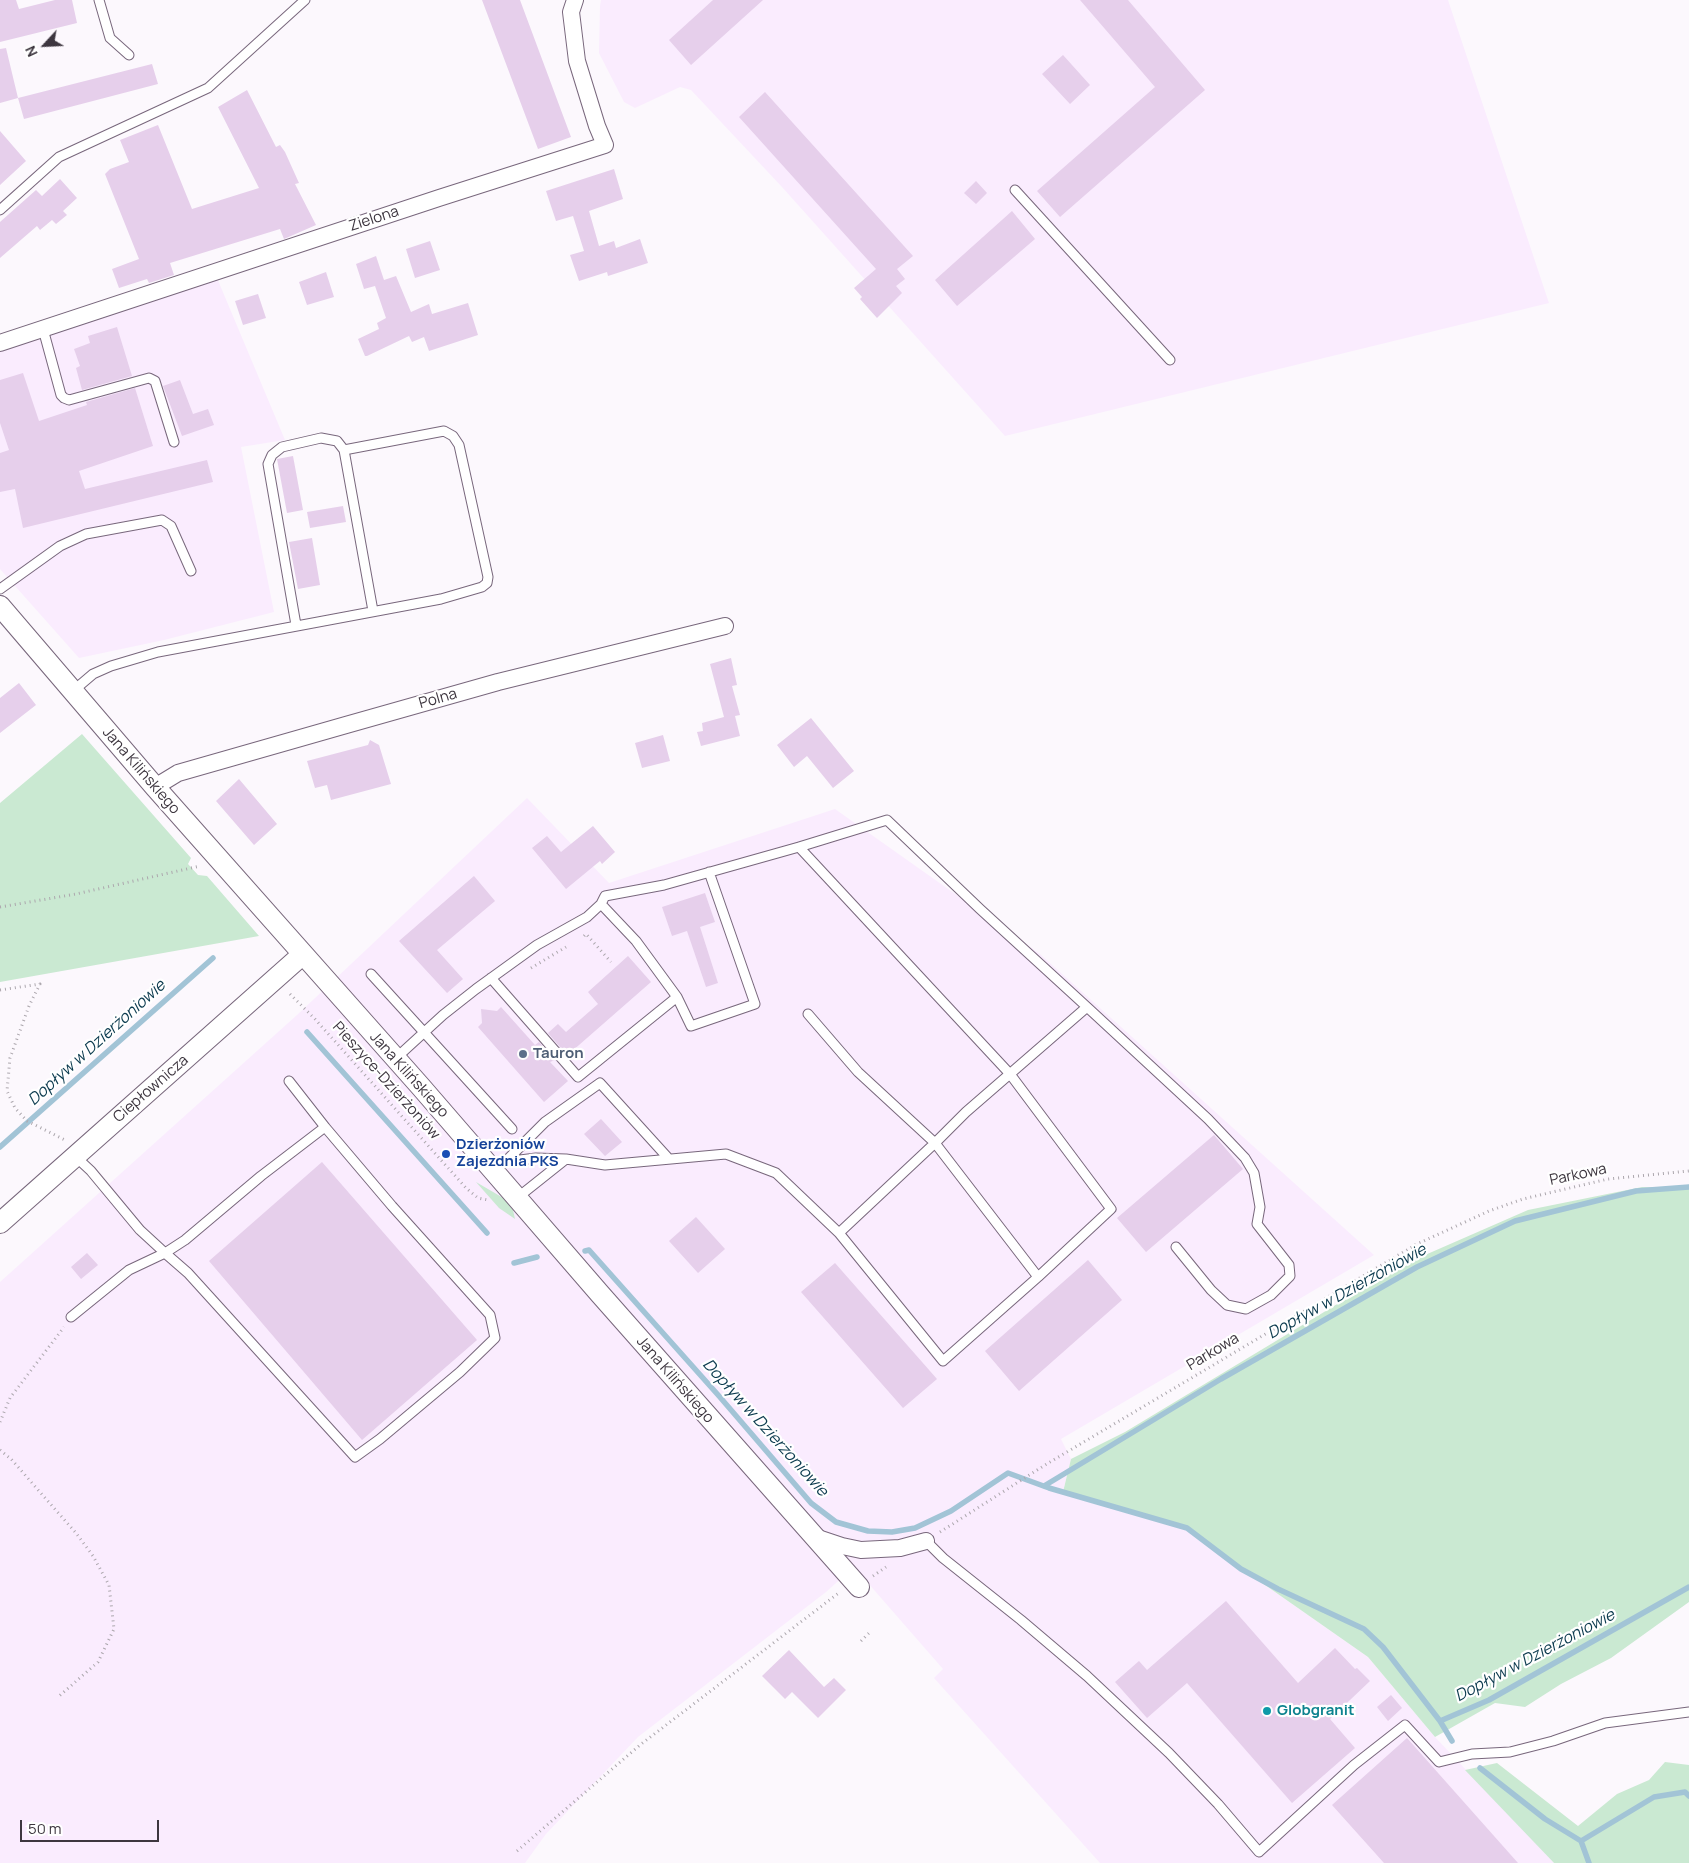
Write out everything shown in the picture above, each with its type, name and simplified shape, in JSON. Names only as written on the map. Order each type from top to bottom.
[{"type":"street","name":"Zielona","points":[[0,343],[438,198],[605,145],[597,126],[577,62],[571,12],[575,0]]},
{"type":"street","name":"Jana Kilińskiego","points":[[0,606],[302,955],[395,1059],[500,1166],[517,1198],[856,1584]]},
{"type":"street","name":"Polna","points":[[155,787],[178,773],[498,682],[725,626]]},
{"type":"street","name":"Ciepłownicza","points":[[0,1223],[302,955]]},
{"type":"street","points":[[815,1537],[862,1550],[900,1548],[926,1541]]},
{"type":"lane","points":[[99,0],[110,38],[129,55]]},
{"type":"lane","points":[[2,204],[59,157],[208,88],[305,0]]},
{"type":"lane","points":[[1014,190],[1170,360]]},
{"type":"lane","points":[[43,329],[61,395],[64,398],[69,400],[149,378],[155,381],[174,442]]},
{"type":"lane","points":[[73,692],[92,674],[111,666],[158,652],[441,599],[482,587],[487,583],[488,577],[459,445],[453,436],[444,432],[344,450]]},
{"type":"lane","points":[[296,625],[268,464],[272,454],[282,446],[321,438],[336,441],[344,450],[373,611]]},
{"type":"lane","points":[[0,589],[60,546],[86,534],[162,520],[171,526],[191,571]]},
{"type":"lane","points":[[395,1059],[424,1032],[491,978],[537,945],[587,917],[601,904],[605,896],[664,885],[887,820],[980,909],[1208,1119],[1245,1158],[1254,1173],[1260,1207],[1257,1224],[1289,1265],[1290,1276],[1271,1295],[1246,1309],[1227,1305],[1211,1290],[1176,1246]]},
{"type":"lane","points":[[500,1166],[536,1158],[566,1159],[605,1165],[726,1154],[776,1173],[839,1233],[943,1361],[1038,1277],[1110,1208],[1010,1074],[799,846]]},
{"type":"lane","points":[[601,904],[636,941],[676,997],[690,1026],[755,1004],[710,872]]},
{"type":"lane","points":[[371,974],[512,1128]]},
{"type":"lane","points":[[491,978],[578,1076],[676,997]]},
{"type":"lane","points":[[839,1233],[966,1112],[1087,1007]]},
{"type":"lane","points":[[808,1014],[858,1072],[935,1143],[1038,1277]]},
{"type":"lane","points":[[80,1153],[91,1172],[140,1230],[188,1273],[355,1457],[380,1439],[460,1372],[495,1338],[490,1315],[392,1206],[288,1081]]},
{"type":"lane","points":[[500,1166],[544,1122],[600,1083],[669,1159]]},
{"type":"lane","points":[[71,1317],[129,1270],[165,1253],[185,1240],[261,1176],[325,1126]]},
{"type":"lane","points":[[517,1198],[566,1159]]},
{"type":"lane","points":[[926,1541],[943,1558],[1087,1676],[1169,1752],[1218,1804],[1259,1852],[1354,1765],[1405,1725],[1439,1762],[1472,1754],[1510,1752],[1554,1741],[1605,1724],[1689,1712]]},
{"type":"path","points":[[0,907],[76,894],[192,869],[219,861]]},
{"type":"path","points":[[579,938],[586,934],[611,962]]},
{"type":"path","points":[[526,972],[572,943]]},
{"type":"path","points":[[0,990],[40,984],[29,1006],[10,1058],[7,1091],[14,1108],[27,1121],[80,1153]]},
{"type":"path","name":"Pieszyce-Dzierżoniów","points":[[290,994],[315,1019],[466,1188],[478,1198],[488,1200]]},
{"type":"path","name":"Parkowa","points":[[926,1541],[1045,1465],[1418,1244],[1480,1215],[1523,1199],[1608,1179],[1689,1171]]},
{"type":"path","points":[[0,1422],[10,1398],[71,1317]]},
{"type":"path","points":[[0,1450],[11,1459],[76,1533],[93,1556],[109,1585],[114,1629],[98,1662],[57,1698]]},
{"type":"path","points":[[516,1851],[640,1745],[837,1595],[892,1563]]},
{"type":"path","points":[[861,1641],[869,1633]]},
{"type":"shaded area","points":[[601,0],[1448,0],[1549,303],[1005,436],[782,187],[691,90],[680,87],[635,108],[624,102],[599,53]]},
{"type":"shaded area","points":[[217,278],[285,440],[241,447],[274,612],[164,640],[79,658],[0,569],[0,350]]},
{"type":"shaded area","points":[[527,798],[609,883],[835,809],[1040,954],[1374,1255],[1061,1439],[1071,1459],[1063,1492],[1187,1528],[1368,1657],[1435,1737],[1554,1863],[1100,1863],[934,1678],[943,1669],[854,1567],[826,1592],[638,1737],[546,1834],[525,1863],[0,1863],[0,1282],[297,1015]]},
{"type":"green space","points":[[82,734],[191,858],[188,864],[198,875],[207,876],[259,936],[0,982],[0,803]]},
{"type":"green space","points":[[476,1182],[505,1199],[513,1210],[515,1219],[499,1208]]},
{"type":"green space","points":[[1642,1187],[1689,1188],[1689,1602],[1611,1658],[1561,1684],[1525,1707],[1495,1703],[1435,1737],[1368,1657],[1187,1528],[1063,1492],[1071,1459],[1125,1432],[1339,1303],[1425,1255],[1528,1210]]},
{"type":"green space","points":[[1665,1762],[1689,1765],[1689,1863],[1554,1863],[1465,1770],[1497,1763],[1578,1826],[1617,1794],[1649,1780]]},
{"type":"building","points":[[0,0],[16,0],[19,9],[55,0],[72,0],[77,23],[0,42]]},
{"type":"building","points":[[482,0],[520,0],[571,137],[538,149]]},
{"type":"building","points":[[713,0],[763,0],[691,65],[669,40]]},
{"type":"building","points":[[1080,0],[1128,0],[1205,90],[1060,217],[1037,191],[1155,87]]},
{"type":"building","points":[[6,48],[18,98],[0,103],[0,49]]},
{"type":"building","points":[[1063,55],[1090,85],[1070,104],[1042,74]]},
{"type":"building","points":[[152,64],[158,84],[24,119],[18,98]]},
{"type":"building","points":[[247,90],[276,147],[280,145],[285,152],[299,183],[295,184],[316,225],[284,239],[280,229],[170,263],[174,275],[149,283],[147,279],[119,288],[112,269],[139,259],[105,174],[110,169],[129,162],[120,140],[158,125],[192,209],[259,188],[218,107]]},
{"type":"building","points":[[765,92],[913,256],[897,269],[905,279],[896,286],[902,293],[877,318],[860,299],[862,297],[854,288],[876,269],[739,117]]},
{"type":"building","points":[[0,131],[26,161],[0,185]]},
{"type":"building","points":[[614,169],[623,199],[589,211],[599,246],[614,241],[616,248],[640,239],[648,263],[608,276],[607,272],[579,281],[570,255],[584,251],[573,216],[556,221],[546,191]]},
{"type":"building","points":[[60,179],[77,198],[63,211],[67,215],[56,224],[52,220],[40,230],[37,226],[0,258],[0,222],[36,190],[42,196]]},
{"type":"building","points":[[976,181],[987,193],[976,204],[964,193]]},
{"type":"building","points":[[1012,211],[1035,239],[957,306],[935,280]]},
{"type":"building","points":[[430,241],[440,270],[415,278],[406,249]]},
{"type":"building","points":[[376,256],[384,280],[396,276],[411,312],[429,304],[432,314],[468,303],[478,335],[429,351],[424,337],[412,342],[409,336],[365,356],[358,339],[379,329],[377,323],[386,318],[375,286],[364,289],[356,264]]},
{"type":"building","points":[[326,272],[334,297],[307,305],[299,282]]},
{"type":"building","points":[[258,294],[266,318],[243,325],[235,301]]},
{"type":"building","points":[[117,327],[132,376],[82,390],[76,368],[80,366],[74,349],[90,343],[88,336]]},
{"type":"building","points":[[23,373],[39,421],[87,405],[86,402],[135,388],[153,446],[79,471],[85,489],[207,460],[213,482],[23,528],[15,489],[0,492],[0,453],[9,450],[0,423],[0,380]]},
{"type":"building","points":[[180,380],[193,414],[208,409],[214,425],[182,436],[163,386]]},
{"type":"building","points":[[293,456],[303,510],[287,513],[277,459]]},
{"type":"building","points":[[343,506],[346,522],[310,528],[307,512]]},
{"type":"building","points":[[312,538],[320,585],[298,589],[289,542]]},
{"type":"building","points":[[731,658],[737,685],[732,686],[740,715],[735,716],[740,736],[701,746],[697,732],[703,731],[702,723],[724,717],[710,664]]},
{"type":"building","points":[[19,683],[36,705],[0,733],[0,698]]},
{"type":"building","points":[[811,718],[854,771],[833,788],[807,756],[794,767],[777,745]]},
{"type":"building","points":[[663,735],[670,761],[642,768],[635,743]]},
{"type":"building","points":[[370,740],[379,745],[391,784],[331,800],[327,785],[315,788],[307,761],[368,745]]},
{"type":"building","points":[[239,779],[277,824],[254,845],[216,801]]},
{"type":"building","points":[[593,826],[615,852],[602,864],[600,861],[566,889],[532,848],[547,836],[561,852]]},
{"type":"building","points":[[474,876],[495,901],[437,950],[463,979],[447,993],[399,941]]},
{"type":"building","points":[[705,893],[715,922],[700,927],[718,983],[706,987],[687,931],[672,936],[662,907]]},
{"type":"building","points":[[628,956],[651,982],[571,1052],[566,1054],[548,1033],[558,1024],[566,1032],[598,1004],[588,992]]},
{"type":"building","name":"Tauron","points":[[501,1007],[535,1045],[539,1042],[555,1060],[550,1062],[568,1081],[544,1102],[478,1027],[482,1023],[481,1009],[497,1011]]},
{"type":"building","points":[[601,1119],[622,1142],[605,1156],[584,1134]]},
{"type":"building","points":[[1214,1135],[1243,1169],[1146,1252],[1117,1218]]},
{"type":"building","points":[[322,1162],[477,1340],[362,1440],[209,1261]]},
{"type":"building","points":[[696,1217],[725,1249],[698,1273],[669,1241]]},
{"type":"building","points":[[87,1253],[98,1265],[81,1279],[71,1267]]},
{"type":"building","points":[[1088,1260],[1122,1300],[1019,1391],[985,1351]]},
{"type":"building","points":[[835,1263],[937,1379],[903,1408],[801,1292]]},
{"type":"building","name":"Globgranit","points":[[1226,1601],[1298,1683],[1335,1648],[1355,1669],[1357,1668],[1370,1681],[1330,1719],[1355,1748],[1292,1803],[1187,1683],[1147,1718],[1115,1682],[1139,1661],[1147,1670]]},
{"type":"building","points":[[789,1650],[824,1687],[834,1678],[846,1690],[818,1718],[792,1692],[785,1699],[762,1676]]},
{"type":"building","points":[[1391,1695],[1402,1708],[1388,1721],[1377,1707]]},
{"type":"building","points":[[1407,1738],[1518,1863],[1384,1863],[1332,1805]]},
{"type":"waterway","name":"Dopływ w Dzierżoniowie","points":[[0,1147],[213,958]]},
{"type":"waterway","name":"Dopływ w Dzierżoniowie","points":[[307,1032],[487,1233]]},
{"type":"waterway","name":"Dopływ w Dzierżoniowie","points":[[1044,1486],[1221,1379],[1417,1267],[1515,1221],[1636,1191],[1689,1187]]},
{"type":"waterway","name":"Dopływ w Dzierżoniowie","points":[[585,1251],[589,1250],[811,1503],[836,1522],[868,1531],[892,1532],[915,1528],[951,1511],[1008,1473],[1049,1488],[1187,1528],[1241,1569],[1278,1589],[1364,1629],[1383,1647],[1440,1721],[1452,1741]]},
{"type":"waterway","name":"Dopływ w Dzierżoniowie","points":[[514,1263],[537,1257]]},
{"type":"waterway","name":"Dopływ w Dzierżoniowie","points":[[1440,1721],[1489,1700],[1689,1587]]},
{"type":"waterway","points":[[1480,1768],[1545,1819],[1581,1841],[1589,1863]]},
{"type":"waterway","points":[[1581,1841],[1654,1797],[1685,1792],[1689,1796]]},
{"type":"place","name":"Tauron","points":[[523,1054]]},
{"type":"place","name":"Dzierżoniów Zajezdnia PKS","points":[[446,1154]]},
{"type":"place","name":"Globgranit","points":[[1267,1711]]}]
